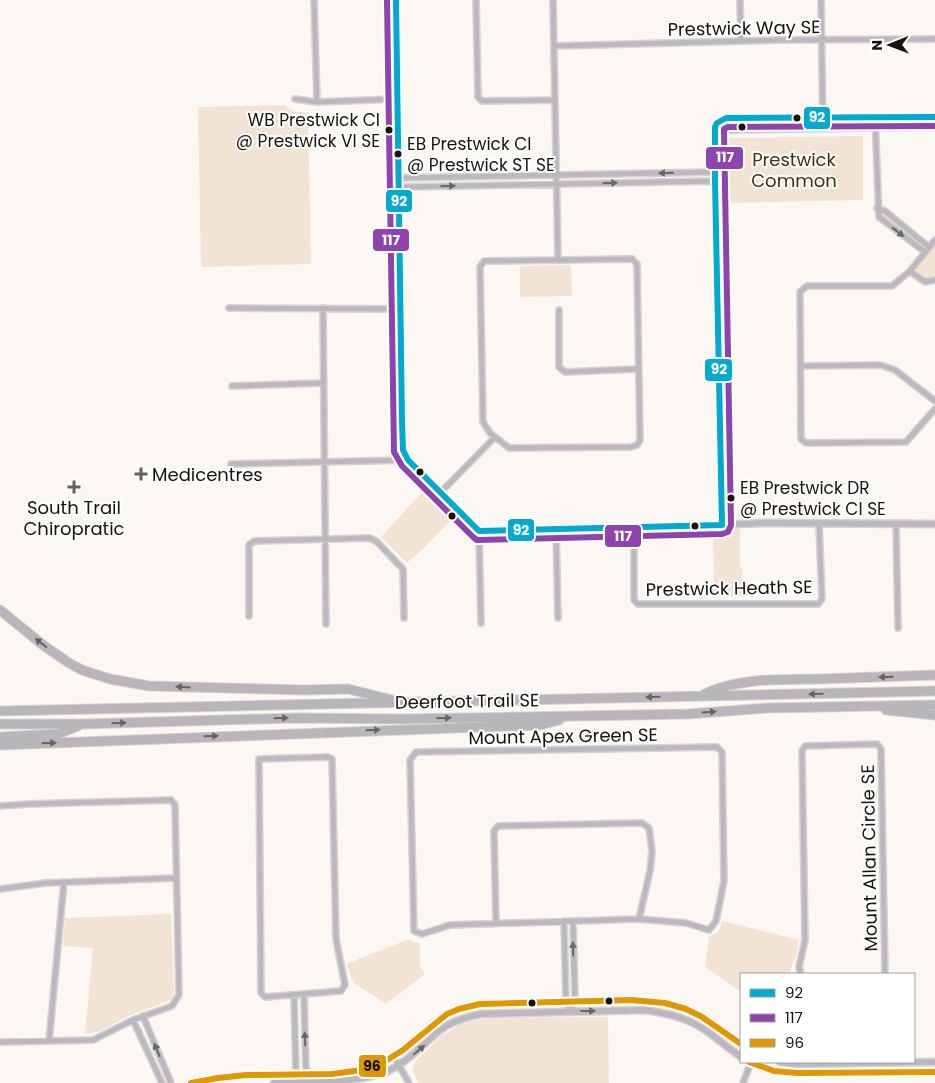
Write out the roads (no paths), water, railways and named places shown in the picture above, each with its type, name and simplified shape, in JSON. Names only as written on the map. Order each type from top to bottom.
[{"type":"highway","points":[[0,610],[43,645],[69,663],[82,670],[110,679],[149,686],[296,690],[348,689],[405,702]]},
{"type":"highway","points":[[702,696],[717,688],[752,682],[935,675]]},
{"type":"highway","name":"Deerfoot Trail SE","points":[[0,711],[935,691]]},
{"type":"highway","name":"Deerfoot Trail SE","points":[[0,724],[84,724],[294,718],[404,719],[688,714],[768,708],[935,705]]},
{"type":"highway","points":[[846,706],[935,715]]},
{"type":"highway","points":[[0,745],[540,725],[573,716]]},
{"type":"highway","points":[[0,737],[58,734],[84,724]]},
{"type":"street","points":[[314,0],[317,102]]},
{"type":"street","points":[[396,0],[402,422],[404,450],[408,460],[479,531],[481,622]]},
{"type":"street","points":[[476,0],[478,97],[482,101],[555,100]]},
{"type":"street","points":[[553,0],[558,260]]},
{"type":"street","points":[[740,0],[741,41]]},
{"type":"street","points":[[821,0],[823,129]]},
{"type":"street","name":"Prestwick Way SE","points":[[554,46],[741,41],[935,39]]},
{"type":"street","points":[[295,99],[317,102],[397,99]]},
{"type":"street","points":[[875,116],[877,208],[879,217],[924,252]]},
{"type":"street","points":[[722,525],[715,181],[715,133],[717,123],[726,118],[935,117]]},
{"type":"street","points":[[715,133],[729,130],[935,127]]},
{"type":"street","points":[[399,178],[715,172]]},
{"type":"street","points":[[399,187],[715,181]]},
{"type":"street","points":[[877,208],[885,212],[929,247]]},
{"type":"street","points":[[935,240],[910,271],[892,286],[807,286],[800,292],[801,439],[806,443],[906,442],[935,409]]},
{"type":"street","points":[[632,258],[637,264],[640,440],[637,446],[509,448],[495,437],[483,422],[480,267],[484,261],[558,260],[632,258]]},
{"type":"street","points":[[910,271],[925,282],[935,280]]},
{"type":"street","points":[[229,308],[401,308]]},
{"type":"street","points":[[323,308],[326,624]]},
{"type":"street","points":[[559,310],[559,367],[565,372],[638,370]]},
{"type":"street","points":[[800,366],[880,366],[895,370],[935,401]]},
{"type":"street","points":[[232,386],[324,384]]},
{"type":"street","points":[[441,492],[495,437]]},
{"type":"street","points":[[231,464],[408,460]]},
{"type":"street","points":[[479,531],[819,523],[935,524]]},
{"type":"street","name":"Prestwick Heath SE","points":[[634,528],[634,600],[638,604],[818,604],[822,599],[819,523]]},
{"type":"street","points":[[896,524],[898,628]]},
{"type":"street","points":[[556,530],[558,618]]},
{"type":"street","points":[[249,616],[249,544],[254,541],[370,538],[377,542],[403,569],[404,618]]},
{"type":"street","name":"Mount Allan Circle SE","points":[[800,973],[799,967],[805,940],[802,751],[805,746],[877,744],[881,748],[885,973]]},
{"type":"street","name":"Mount Apex Green SE","points":[[717,747],[722,752],[724,881],[716,921],[709,930],[686,923],[639,919],[450,925],[422,934],[414,931],[410,760],[416,752],[717,747]]},
{"type":"street","points":[[328,757],[332,759],[336,939],[345,985],[341,991],[304,994],[264,997],[261,993],[258,759],[328,757]]},
{"type":"street","points":[[0,806],[171,800],[175,805],[179,995],[172,1006],[133,1020],[93,1040],[0,1042]]},
{"type":"street","points":[[496,923],[494,831],[498,826],[642,823],[649,828],[652,851],[650,872],[639,919]]},
{"type":"street","points":[[0,889],[64,882],[176,878]]},
{"type":"street","points":[[49,1041],[64,882]]},
{"type":"street","points":[[564,921],[566,1001],[570,1011]]},
{"type":"street","points":[[570,1011],[575,1001],[573,921]]},
{"type":"street","points":[[300,1082],[306,1074],[304,994]]},
{"type":"street","points":[[294,995],[296,1074],[300,1082]]},
{"type":"street","points":[[191,1083],[211,1078],[240,1075],[360,1071],[394,1057],[448,1013],[463,1007],[498,1002],[631,1000],[665,1003],[686,1008],[740,1043]]},
{"type":"street","points":[[274,1083],[361,1080],[385,1072],[399,1065],[420,1050],[440,1030],[466,1017],[481,1014],[645,1010],[679,1017],[702,1028],[740,1056]]},
{"type":"street","points":[[143,1016],[171,1083]]},
{"type":"street","points":[[133,1020],[162,1083]]},
{"type":"street","points":[[394,1057],[409,1083]]},
{"type":"street","points":[[915,1062],[935,1062]]},
{"type":"street","points":[[743,1083],[750,1063]]},
{"type":"street","points":[[753,1063],[774,1071],[797,1073],[935,1072]]},
{"type":"street","points":[[788,1063],[819,1063]]},
{"type":"street","points":[[842,1063],[847,1073]]},
{"type":"street","points":[[847,1073],[851,1063]]},
{"type":"place","name":"WB Prestwick CI @ Prestwick VI SE","points":[[389,130]]},
{"type":"place","name":"EB Prestwick CI @ Prestwick ST SE","points":[[398,154]]},
{"type":"place","name":"Medicentres","points":[[141,474]]},
{"type":"place","name":"South Trail Chiropratic","points":[[74,487]]},
{"type":"place","name":"EB Prestwick DR @ Prestwick CI SE","points":[[731,498]]},
{"type":"park label","name":"Prestwick Common","points":[[794,169]]}]
